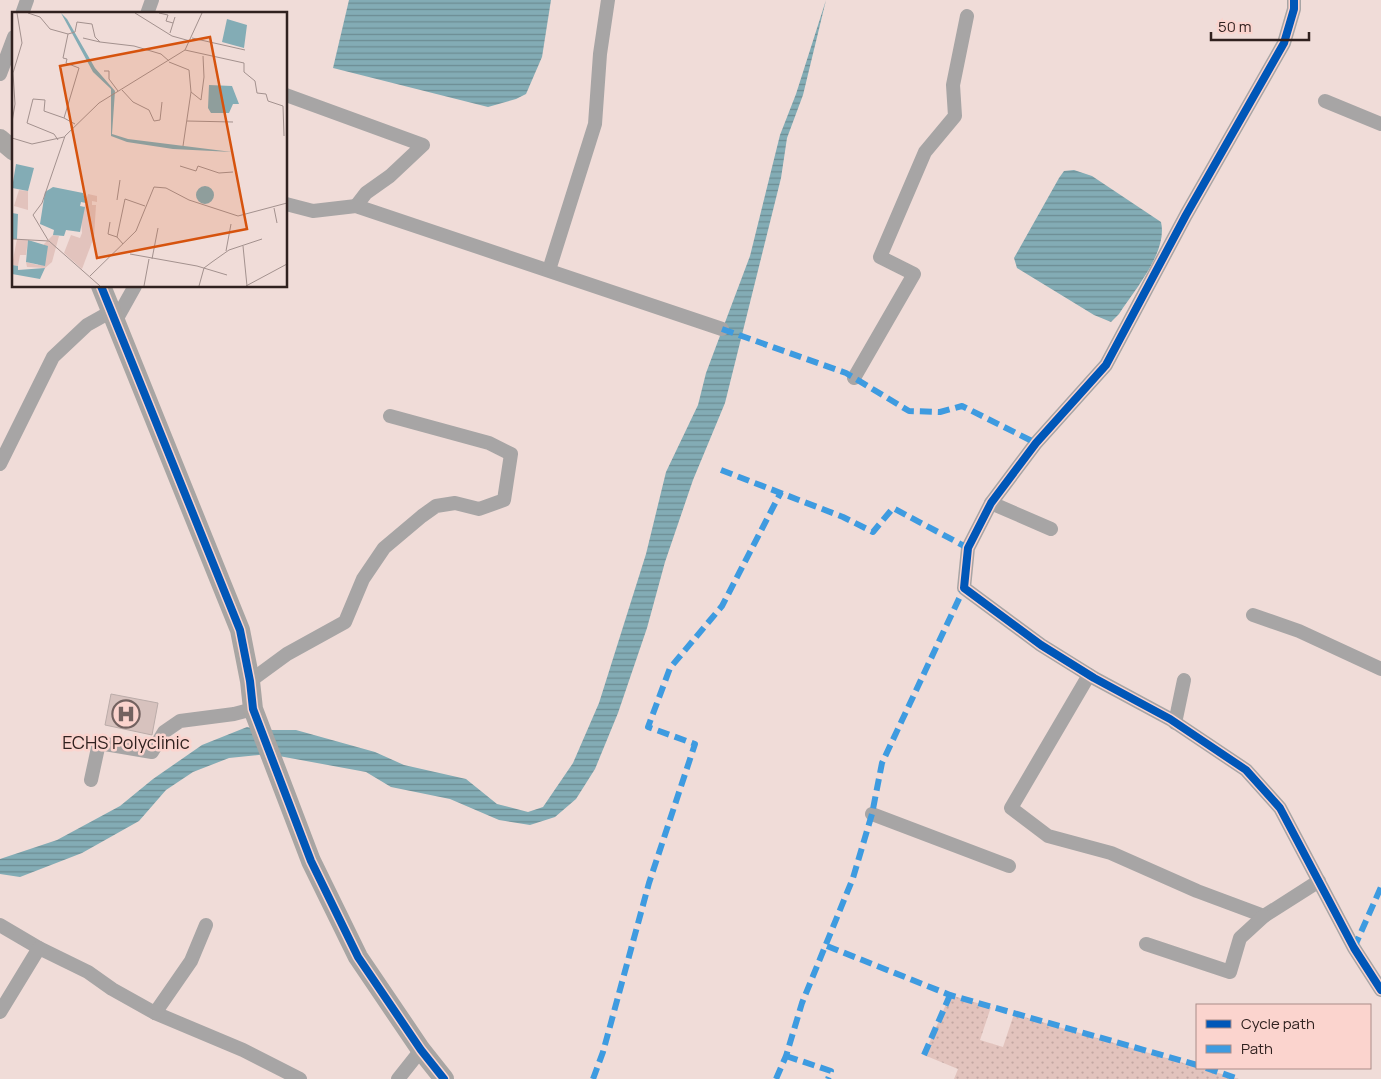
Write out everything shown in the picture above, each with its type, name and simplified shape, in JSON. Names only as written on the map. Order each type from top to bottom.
[{"type":"street","points":[[23,12],[28,0]]},
{"type":"street","points":[[148,12],[152,0]]},
{"type":"street","points":[[549,270],[596,124],[600,54],[608,0]]},
{"type":"street","points":[[1294,0],[1294,9],[1284,43],[1186,215],[1106,365],[1036,443],[991,503],[968,548],[964,588],[1007,621],[1089,675],[1175,723],[1246,770],[1280,808],[1354,948],[1381,990]]},
{"type":"street","points":[[854,378],[914,274],[880,257],[925,152],[955,116],[953,85],[967,16]]},
{"type":"street","points":[[0,74],[12,42]]},
{"type":"street","points":[[288,96],[424,145],[390,176],[366,193],[356,206]]},
{"type":"street","points":[[1325,101],[1381,124]]},
{"type":"street","points":[[288,205],[313,211],[356,206],[722,329]]},
{"type":"street","points":[[102,288],[240,630],[250,681],[252,709],[311,861],[358,957],[421,1050],[444,1079]]},
{"type":"street","points":[[0,464],[53,357],[87,325],[114,316],[135,288]]},
{"type":"street","points":[[250,681],[287,654],[345,622],[364,579],[384,548],[436,506],[455,503],[479,509],[504,500],[511,454],[489,442],[390,416]]},
{"type":"street","points":[[991,503],[1051,529]]},
{"type":"street","points":[[1253,615],[1299,631],[1381,669]]},
{"type":"street","points":[[1089,675],[1011,808],[1048,836],[1111,853],[1197,891],[1264,916]]},
{"type":"street","points":[[1175,723],[1184,680]]},
{"type":"street","points":[[92,780],[99,743],[152,752],[164,732],[180,721],[227,715],[252,709]]},
{"type":"street","points":[[872,814],[1009,866]]},
{"type":"street","points":[[1146,944],[1230,972],[1240,938],[1264,916],[1319,881]]},
{"type":"street","points":[[0,925],[39,948],[88,972],[112,989],[155,1013],[243,1050],[300,1079]]},
{"type":"street","points":[[155,1013],[191,961],[206,925]]},
{"type":"street","points":[[0,1012],[39,948]]},
{"type":"street","points":[[398,1079],[421,1050]]},
{"type":"shaded area","points":[[950,995],[991,1007],[980,1040],[1003,1047],[1014,1014],[1196,1067],[1196,1069],[1204,1069],[1239,1079],[954,1079],[958,1069],[924,1055]]},
{"type":"water","points":[[349,0],[551,0],[542,57],[526,94],[488,107],[333,68]]},
{"type":"water","points":[[826,0],[803,95],[787,138],[781,178],[725,403],[693,480],[665,562],[647,628],[618,713],[595,769],[576,799],[555,817],[530,825],[499,820],[450,799],[391,787],[366,772],[268,754],[229,758],[193,772],[166,790],[139,821],[82,853],[20,877],[0,874],[0,859],[57,840],[120,806],[153,779],[202,745],[247,727],[260,730],[296,730],[375,752],[404,765],[466,779],[497,804],[528,812],[543,807],[573,763],[599,703],[646,554],[666,472],[698,405],[706,373],[750,256],[780,135],[796,94]]},
{"type":"water","points":[[1074,170],[1092,176],[1161,222],[1160,246],[1149,270],[1119,314],[1111,322],[1094,315],[1017,268],[1014,258],[1059,178],[1064,171]]},
{"type":"building","points":[[111,694],[158,703],[152,735],[105,725]]},
{"type":"marked path","points":[[722,329],[846,373],[909,411],[940,412],[962,406],[1036,443]]},
{"type":"marked path","points":[[721,470],[843,517],[873,532],[893,508],[968,548]]},
{"type":"marked path","points":[[593,1079],[603,1052],[649,883],[695,744],[648,727],[670,668],[722,606],[781,492]]},
{"type":"marked path","points":[[776,1079],[786,1056],[802,1003],[853,878],[872,814],[882,763],[964,588]]},
{"type":"marked path","points":[[1354,948],[1381,887]]},
{"type":"marked path","points":[[827,946],[950,995],[1196,1065]]},
{"type":"marked path","points":[[924,1055],[950,995]]},
{"type":"marked path","points":[[786,1056],[831,1071],[828,1079]]},
{"type":"marked path","points":[[1209,1069],[1239,1079]]},
{"type":"cycle path","points":[[1294,0],[1294,9],[1284,43],[1186,215],[1106,365],[1036,443],[991,503],[968,548],[964,588],[1041,645],[1094,678],[1170,719],[1246,770],[1280,808],[1354,948],[1381,990]]},
{"type":"cycle path","points":[[102,288],[240,630],[250,681],[253,709],[311,861],[358,957],[421,1050],[444,1079]]},
{"type":"place","name":"ECHS Polyclinic","points":[[126,714]]}]
